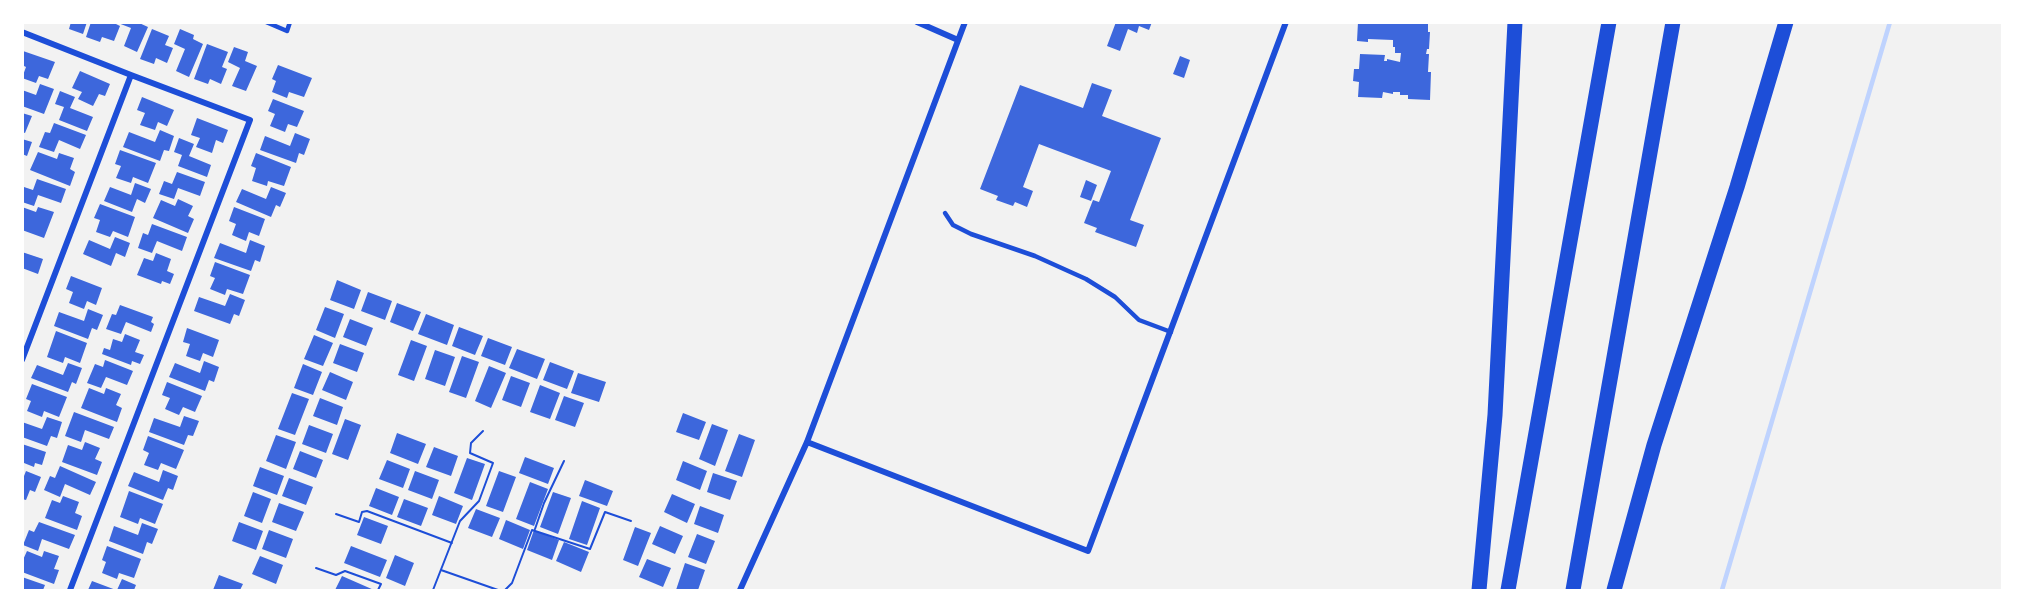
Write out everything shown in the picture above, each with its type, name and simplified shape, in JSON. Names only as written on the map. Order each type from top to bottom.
[{"type":"highway","points":[[1479,591],[1495,416],[1515,22]]},
{"type":"highway","points":[[1509,591],[1609,22]]},
{"type":"highway","points":[[1573,591],[1673,22]]},
{"type":"highway","points":[[1614,591],[1654,445],[1737,187],[1786,22]]},
{"type":"street","points":[[916,22],[958,40]]},
{"type":"street","points":[[740,591],[807,442],[965,22]]},
{"type":"street","points":[[807,442],[1088,551],[1286,22]]},
{"type":"street","points":[[22,32],[250,120],[70,591]]},
{"type":"street","points":[[22,360],[130,75]]},
{"type":"lane","points":[[266,22],[287,31],[290,22]]},
{"type":"lane","points":[[945,213],[953,225],[971,234],[1035,256],[1086,279],[1115,297],[1139,320],[1171,332]]},
{"type":"path","points":[[433,591],[460,521],[479,501],[493,463],[470,453],[471,443],[483,431]]},
{"type":"path","points":[[505,591],[512,583],[532,530],[536,529],[544,503],[564,461]]},
{"type":"path","points":[[336,514],[359,522],[362,512],[367,511],[452,543]]},
{"type":"path","points":[[536,529],[590,549],[605,512],[631,521]]},
{"type":"path","points":[[316,568],[336,575],[345,571],[381,584],[378,591]]},
{"type":"path","points":[[441,570],[498,591]]},
{"type":"building","points":[[71,22],[87,22],[83,34],[69,29]]},
{"type":"building","points":[[91,22],[112,22],[120,26],[114,41],[102,37],[100,42],[86,37]]},
{"type":"building","points":[[137,22],[148,27],[137,52],[124,46],[131,28],[118,23]]},
{"type":"building","points":[[1116,22],[1152,22],[1149,30],[1139,26],[1137,33],[1128,29],[1120,51],[1107,46]]},
{"type":"building","points":[[1358,22],[1428,22],[1429,49],[1426,54],[1429,54],[1428,72],[1431,72],[1430,100],[1408,99],[1408,95],[1400,95],[1400,92],[1393,92],[1393,94],[1383,92],[1382,98],[1358,97],[1359,82],[1353,81],[1354,69],[1359,69],[1360,54],[1385,55],[1384,61],[1387,59],[1400,62],[1401,53],[1395,53],[1393,40],[1357,41]]},
{"type":"building","points":[[152,29],[169,36],[165,45],[173,48],[167,63],[156,58],[154,64],[140,59]]},
{"type":"building","points":[[180,29],[194,35],[193,39],[203,44],[189,77],[176,71],[185,49],[174,44]]},
{"type":"building","points":[[207,44],[228,52],[222,67],[227,69],[221,84],[210,79],[208,84],[194,79]]},
{"type":"building","points":[[234,47],[248,52],[245,61],[257,66],[246,91],[232,86],[240,68],[228,62]]},
{"type":"building","points":[[23,51],[55,62],[48,79],[39,76],[36,83],[22,78],[26,67],[22,65]]},
{"type":"building","points":[[1180,56],[1190,60],[1184,78],[1173,74]]},
{"type":"building","points":[[278,65],[312,78],[304,97],[289,92],[287,98],[272,92],[276,81],[272,79]]},
{"type":"building","points":[[80,71],[110,84],[105,96],[99,94],[93,106],[78,99],[82,92],[72,88]]},
{"type":"building","points":[[1092,83],[1112,90],[1102,116],[1161,138],[1130,220],[1144,225],[1136,247],[1095,232],[1097,228],[1084,223],[1093,200],[1099,202],[1111,171],[1039,144],[1023,187],[1033,191],[1027,207],[1015,202],[1013,206],[996,200],[998,196],[980,189],[1020,85],[1083,108]]},
{"type":"building","points":[[40,84],[54,89],[44,114],[22,106],[22,90],[36,95]]},
{"type":"building","points":[[60,91],[75,97],[70,108],[93,117],[87,131],[59,120],[64,107],[55,104]]},
{"type":"building","points":[[142,97],[174,110],[167,126],[158,122],[155,130],[140,125],[145,113],[137,110]]},
{"type":"building","points":[[273,99],[304,111],[297,127],[288,124],[285,132],[270,126],[275,114],[268,111]]},
{"type":"building","points":[[22,113],[32,116],[25,133],[22,132]]},
{"type":"building","points":[[197,118],[228,130],[223,143],[216,140],[212,153],[196,147],[200,138],[191,135]]},
{"type":"building","points":[[54,123],[86,135],[80,149],[59,140],[54,152],[39,147],[45,132],[50,133]]},
{"type":"building","points":[[160,130],[174,136],[169,151],[164,150],[160,161],[123,147],[129,132],[155,142]]},
{"type":"building","points":[[295,133],[310,139],[304,155],[299,153],[296,163],[260,150],[265,136],[290,146]]},
{"type":"building","points":[[179,138],[194,144],[189,156],[211,165],[207,177],[178,166],[182,155],[174,152]]},
{"type":"building","points":[[22,139],[32,142],[27,156],[22,154]]},
{"type":"building","points":[[120,150],[156,163],[148,183],[133,177],[131,183],[116,178],[121,166],[115,164]]},
{"type":"building","points":[[38,152],[57,159],[59,153],[74,158],[70,169],[75,172],[70,186],[30,170]]},
{"type":"building","points":[[256,153],[291,167],[284,186],[268,181],[267,186],[252,181],[256,168],[251,166]]},
{"type":"building","points":[[177,172],[205,182],[200,196],[178,188],[174,199],[159,194],[164,181],[172,184]]},
{"type":"building","points":[[37,179],[66,189],[61,203],[38,195],[34,206],[22,202],[24,187],[33,190]]},
{"type":"building","points":[[1086,180],[1097,185],[1091,201],[1080,197]]},
{"type":"building","points":[[135,183],[151,189],[145,203],[137,199],[132,212],[104,201],[110,187],[131,195]]},
{"type":"building","points":[[271,187],[286,193],[280,207],[276,205],[271,217],[236,202],[242,189],[266,199]]},
{"type":"building","points":[[178,199],[193,206],[188,216],[194,219],[188,233],[153,218],[161,200],[175,206]]},
{"type":"building","points":[[100,204],[135,217],[128,237],[113,231],[110,237],[96,232],[100,220],[94,218]]},
{"type":"building","points":[[22,207],[36,212],[38,207],[54,212],[44,238],[22,230]]},
{"type":"building","points":[[234,207],[265,219],[259,236],[249,232],[246,241],[232,235],[236,224],[229,221]]},
{"type":"building","points":[[152,224],[187,237],[182,251],[157,241],[152,253],[138,248],[143,233],[148,235]]},
{"type":"building","points":[[115,237],[130,243],[125,257],[116,253],[111,266],[83,254],[89,240],[110,249]]},
{"type":"building","points":[[250,240],[265,246],[260,262],[255,260],[251,271],[214,258],[220,243],[246,253]]},
{"type":"building","points":[[22,252],[43,259],[38,274],[22,268]]},
{"type":"building","points":[[156,253],[171,259],[167,271],[174,274],[170,284],[162,281],[161,284],[137,275],[144,258],[153,261]]},
{"type":"building","points":[[215,262],[250,275],[243,294],[227,289],[225,295],[210,289],[215,278],[210,276]]},
{"type":"building","points":[[71,276],[102,288],[96,305],[87,301],[84,309],[69,303],[73,292],[66,289]]},
{"type":"building","points":[[337,280],[361,290],[354,309],[330,300]]},
{"type":"building","points":[[368,292],[392,301],[385,320],[361,311]]},
{"type":"building","points":[[230,294],[245,300],[239,316],[234,314],[230,324],[194,311],[199,297],[225,306]]},
{"type":"building","points":[[397,303],[421,312],[413,331],[390,322]]},
{"type":"building","points":[[120,305],[153,317],[151,322],[154,324],[151,332],[126,322],[121,334],[106,329],[112,314],[116,315]]},
{"type":"building","points":[[325,307],[344,314],[335,338],[316,330]]},
{"type":"building","points":[[88,309],[103,315],[97,330],[92,328],[88,339],[54,326],[59,312],[84,321]]},
{"type":"building","points":[[426,314],[454,325],[447,345],[418,334]]},
{"type":"building","points":[[350,319],[373,328],[366,346],[343,337]]},
{"type":"building","points":[[459,327],[483,336],[475,355],[452,346]]},
{"type":"building","points":[[187,328],[219,340],[213,357],[203,353],[200,361],[186,356],[190,344],[183,342]]},
{"type":"building","points":[[56,331],[87,343],[80,363],[65,357],[63,363],[47,357]]},
{"type":"building","points":[[125,334],[140,340],[135,352],[144,355],[140,364],[132,361],[131,365],[102,354],[104,348],[110,350],[113,339],[122,342]]},
{"type":"building","points":[[314,335],[333,343],[323,366],[304,359]]},
{"type":"building","points":[[488,338],[512,347],[505,365],[481,356]]},
{"type":"building","points":[[411,340],[427,346],[414,381],[398,375]]},
{"type":"building","points":[[340,344],[364,353],[357,372],[333,363]]},
{"type":"building","points":[[517,349],[545,359],[537,379],[509,368]]},
{"type":"building","points":[[435,350],[455,357],[445,386],[425,379]]},
{"type":"building","points":[[462,356],[479,362],[466,398],[449,392]]},
{"type":"building","points":[[105,360],[133,371],[127,385],[106,377],[101,388],[87,383],[95,364],[103,367]]},
{"type":"building","points":[[204,361],[219,367],[214,382],[209,380],[205,391],[169,377],[175,363],[200,373]]},
{"type":"building","points":[[550,362],[574,371],[567,389],[543,380]]},
{"type":"building","points":[[68,363],[82,368],[76,384],[72,382],[68,392],[31,378],[37,365],[63,375]]},
{"type":"building","points":[[303,364],[322,372],[313,395],[294,388]]},
{"type":"building","points":[[489,366],[506,373],[491,408],[475,401]]},
{"type":"building","points":[[330,372],[353,382],[346,400],[322,390]]},
{"type":"building","points":[[578,373],[606,382],[599,402],[571,393]]},
{"type":"building","points":[[511,376],[530,383],[521,407],[502,400]]},
{"type":"building","points":[[167,382],[202,396],[195,412],[183,407],[179,415],[165,409],[170,398],[162,395]]},
{"type":"building","points":[[32,384],[67,397],[59,417],[44,411],[42,417],[27,411],[31,401],[26,399]]},
{"type":"building","points":[[540,385],[560,393],[550,419],[530,412]]},
{"type":"building","points":[[89,388],[104,394],[106,388],[121,394],[116,405],[122,408],[117,422],[81,408]]},
{"type":"building","points":[[292,393],[309,399],[295,435],[278,429]]},
{"type":"building","points":[[564,396],[584,403],[575,427],[555,420]]},
{"type":"building","points":[[320,398],[343,407],[337,425],[313,416]]},
{"type":"building","points":[[74,412],[114,427],[109,439],[85,430],[81,442],[65,436]]},
{"type":"building","points":[[683,413],[706,422],[699,440],[676,432]]},
{"type":"building","points":[[184,416],[199,421],[193,436],[188,435],[184,445],[149,432],[154,418],[180,427]]},
{"type":"building","points":[[47,417],[62,422],[57,438],[51,436],[47,446],[22,437],[22,422],[42,429]]},
{"type":"building","points":[[345,419],[361,425],[348,460],[332,454]]},
{"type":"building","points":[[712,424],[728,430],[715,466],[699,459]]},
{"type":"building","points":[[309,425],[333,434],[326,453],[302,444]]},
{"type":"building","points":[[397,433],[426,444],[418,464],[390,453]]},
{"type":"building","points":[[739,434],[755,440],[742,477],[725,471]]},
{"type":"building","points":[[276,435],[296,442],[286,469],[266,461]]},
{"type":"building","points":[[148,436],[184,450],[176,469],[161,463],[158,470],[144,465],[149,453],[143,450]]},
{"type":"building","points":[[85,442],[100,448],[95,459],[102,462],[97,475],[62,462],[68,445],[82,450]]},
{"type":"building","points":[[22,444],[46,452],[42,465],[35,463],[34,467],[24,463],[22,468]]},
{"type":"building","points":[[434,447],[458,456],[451,476],[426,467]]},
{"type":"building","points":[[300,451],[323,460],[316,478],[293,469]]},
{"type":"building","points":[[525,457],[554,468],[548,484],[519,473]]},
{"type":"building","points":[[467,458],[485,464],[472,500],[454,493]]},
{"type":"building","points":[[387,460],[410,469],[403,488],[379,479]]},
{"type":"building","points":[[683,461],[707,471],[700,490],[676,480]]},
{"type":"building","points":[[60,466],[96,482],[90,495],[65,484],[60,497],[44,490],[50,476],[55,478]]},
{"type":"building","points":[[260,467],[284,476],[277,495],[253,486]]},
{"type":"building","points":[[163,470],[178,476],[173,490],[168,488],[163,500],[128,486],[134,472],[159,482]]},
{"type":"building","points":[[26,471],[41,477],[35,492],[30,490],[26,500],[22,499],[22,481]]},
{"type":"building","points":[[415,471],[439,480],[432,499],[408,490]]},
{"type":"building","points":[[499,471],[516,477],[503,512],[486,506]]},
{"type":"building","points":[[713,473],[737,481],[730,500],[707,492]]},
{"type":"building","points":[[289,478],[313,487],[306,505],[282,496]]},
{"type":"building","points":[[585,480],[613,491],[607,506],[579,496]]},
{"type":"building","points":[[530,482],[548,489],[534,526],[516,519]]},
{"type":"building","points":[[376,488],[399,497],[392,515],[369,506]]},
{"type":"building","points":[[129,491],[163,504],[155,524],[140,518],[138,524],[120,517]]},
{"type":"building","points":[[253,492],[271,499],[262,523],[244,516]]},
{"type":"building","points":[[553,492],[571,498],[558,534],[540,527]]},
{"type":"building","points":[[672,494],[695,504],[687,523],[664,512]]},
{"type":"building","points":[[63,496],[79,502],[75,513],[82,516],[77,530],[45,518],[52,500],[60,503]]},
{"type":"building","points":[[439,496],[463,506],[456,524],[432,515]]},
{"type":"building","points":[[404,499],[428,508],[421,526],[397,517]]},
{"type":"building","points":[[582,501],[600,508],[587,545],[569,539]]},
{"type":"building","points":[[279,503],[304,512],[296,531],[272,522]]},
{"type":"building","points":[[700,506],[724,515],[718,533],[694,524]]},
{"type":"building","points":[[476,509],[500,518],[492,537],[468,528]]},
{"type":"building","points":[[364,517],[388,526],[381,544],[357,535]]},
{"type":"building","points":[[506,520],[530,530],[523,549],[499,539]]},
{"type":"building","points":[[39,522],[75,535],[69,549],[42,539],[38,551],[23,545],[29,530],[34,532]]},
{"type":"building","points":[[239,522],[263,531],[256,550],[232,541]]},
{"type":"building","points":[[142,523],[158,529],[152,544],[147,542],[143,554],[109,541],[114,526],[138,535]]},
{"type":"building","points":[[660,526],[683,536],[675,554],[652,544]]},
{"type":"building","points":[[635,527],[651,533],[638,566],[623,560]]},
{"type":"building","points":[[269,530],[293,539],[286,558],[262,549]]},
{"type":"building","points":[[534,530],[559,540],[552,560],[527,550]]},
{"type":"building","points":[[697,534],[715,541],[706,564],[688,557]]},
{"type":"building","points":[[564,542],[589,552],[581,572],[556,561]]},
{"type":"building","points":[[107,546],[141,559],[134,578],[119,573],[117,579],[102,573],[106,562],[102,560]]},
{"type":"building","points":[[351,546],[387,560],[380,577],[344,563]]},
{"type":"building","points":[[27,551],[42,557],[44,551],[59,556],[54,569],[59,570],[54,584],[22,572],[22,562]]},
{"type":"building","points":[[395,555],[414,563],[405,586],[386,578]]},
{"type":"building","points":[[260,556],[283,565],[276,584],[252,574]]},
{"type":"building","points":[[647,559],[671,568],[663,587],[639,577]]},
{"type":"building","points":[[685,563],[705,570],[698,590],[676,590]]},
{"type":"building","points":[[219,575],[243,584],[240,590],[213,590]]},
{"type":"building","points":[[342,576],[374,590],[335,590]]},
{"type":"building","points":[[22,577],[45,585],[43,590],[22,590]]},
{"type":"building","points":[[122,579],[136,585],[134,590],[117,590]]},
{"type":"building","points":[[92,581],[116,590],[88,590]]},
{"type":"waterway","points":[[1722,590],[1890,22]]}]
